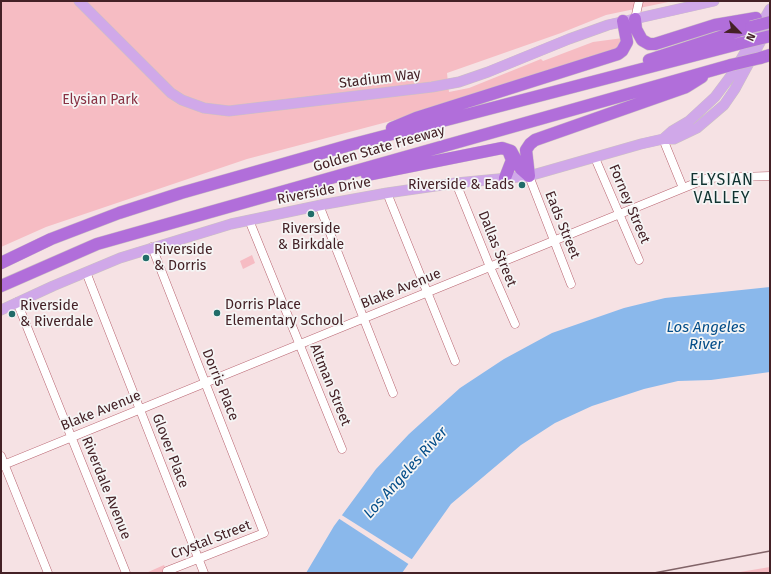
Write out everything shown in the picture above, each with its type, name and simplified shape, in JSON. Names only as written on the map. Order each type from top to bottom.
[{"type":"highway","points":[[557,92],[593,77],[753,23],[770,15]]},
{"type":"highway","points":[[635,19],[636,29],[642,40],[649,44],[655,44],[715,25],[770,23]]},
{"type":"highway","points":[[350,145],[416,118],[618,54],[622,52],[627,42],[623,21]]},
{"type":"highway","name":"Golden State Freeway","points":[[1,263],[51,239],[126,210],[181,193],[350,145],[770,36]]},
{"type":"highway","name":"Golden State Freeway","points":[[1,286],[97,244],[765,56]]},
{"type":"highway","points":[[529,176],[526,150],[535,140],[686,87],[715,70]]},
{"type":"highway","points":[[291,189],[321,185],[497,148],[507,149],[515,155],[521,169],[529,176]]},
{"type":"highway","points":[[504,178],[512,160],[507,149]]},
{"type":"main road","name":"Stadium Way","points":[[79,1],[171,93],[199,106],[229,111],[424,88],[459,82],[488,72],[594,29],[623,21],[714,1]]},
{"type":"main road","name":"Riverside Drive","points":[[663,139],[672,130],[689,121],[715,97],[733,73],[770,9]]},
{"type":"main road","name":"Riverside Drive","points":[[1,310],[86,272],[152,247],[249,220],[319,205],[387,193],[456,183],[529,176],[641,144],[663,139],[674,139],[686,135],[709,119],[724,105],[736,89],[770,23]]},
{"type":"street","points":[[635,19],[639,1]]},
{"type":"street","points":[[663,139],[683,188]]},
{"type":"street","name":"Forney Street","points":[[595,158],[639,260]]},
{"type":"street","name":"Eads Street","points":[[529,176],[571,284]]},
{"type":"street","name":"Blake Avenue","points":[[3,465],[206,384],[299,344],[708,178],[770,176]]},
{"type":"street","name":"Dallas Street","points":[[456,183],[514,324]]},
{"type":"street","points":[[387,193],[455,361]]},
{"type":"street","points":[[319,205],[393,393]]},
{"type":"street","name":"Altman Street","points":[[249,220],[342,449]]},
{"type":"street","name":"Dorris Place","points":[[152,247],[264,533]]},
{"type":"street","name":"Glover Place","points":[[86,272],[204,573]]},
{"type":"street","name":"Riverdale Avenue","points":[[17,302],[126,573]]},
{"type":"street","points":[[1,456],[3,465],[48,573]]},
{"type":"street","name":"Crystal Street","points":[[167,571],[264,533]]},
{"type":"green space","name":"Elysian Park","points":[[1,1],[673,1],[606,15],[561,33],[447,73],[449,92],[469,88],[541,59],[543,61],[593,42],[623,38],[619,48],[425,112],[247,159],[46,227],[1,247]]},
{"type":"green space","points":[[252,255],[255,263],[243,269],[240,261]]},
{"type":"green space","points":[[164,565],[168,573],[146,573]]},
{"type":"green space","points":[[770,567],[770,573],[734,573]]},
{"type":"water","name":"Los Angeles River","points":[[770,287],[770,372],[711,380],[678,381],[644,389],[592,406],[555,423],[521,445],[451,504],[402,573],[306,573],[334,526],[376,469],[409,434],[460,388],[504,359],[552,333],[624,308],[665,298]]},
{"type":"pier","points":[[340,514],[413,560],[410,565],[338,518]]},
{"type":"railway","points":[[654,573],[770,551]]},
{"type":"place","name":"Riverside & Eads","points":[[522,185]]},
{"type":"place","name":"Riverside & Birkdale","points":[[311,214]]},
{"type":"place","name":"Riverside & Dorris","points":[[146,258]]},
{"type":"place","name":"Dorris Place Elementary School","points":[[217,313]]},
{"type":"place","name":"Riverside & Riverdale","points":[[12,314]]},
{"type":"district","name":"ELYSIAN VALLEY","points":[[722,190]]}]
